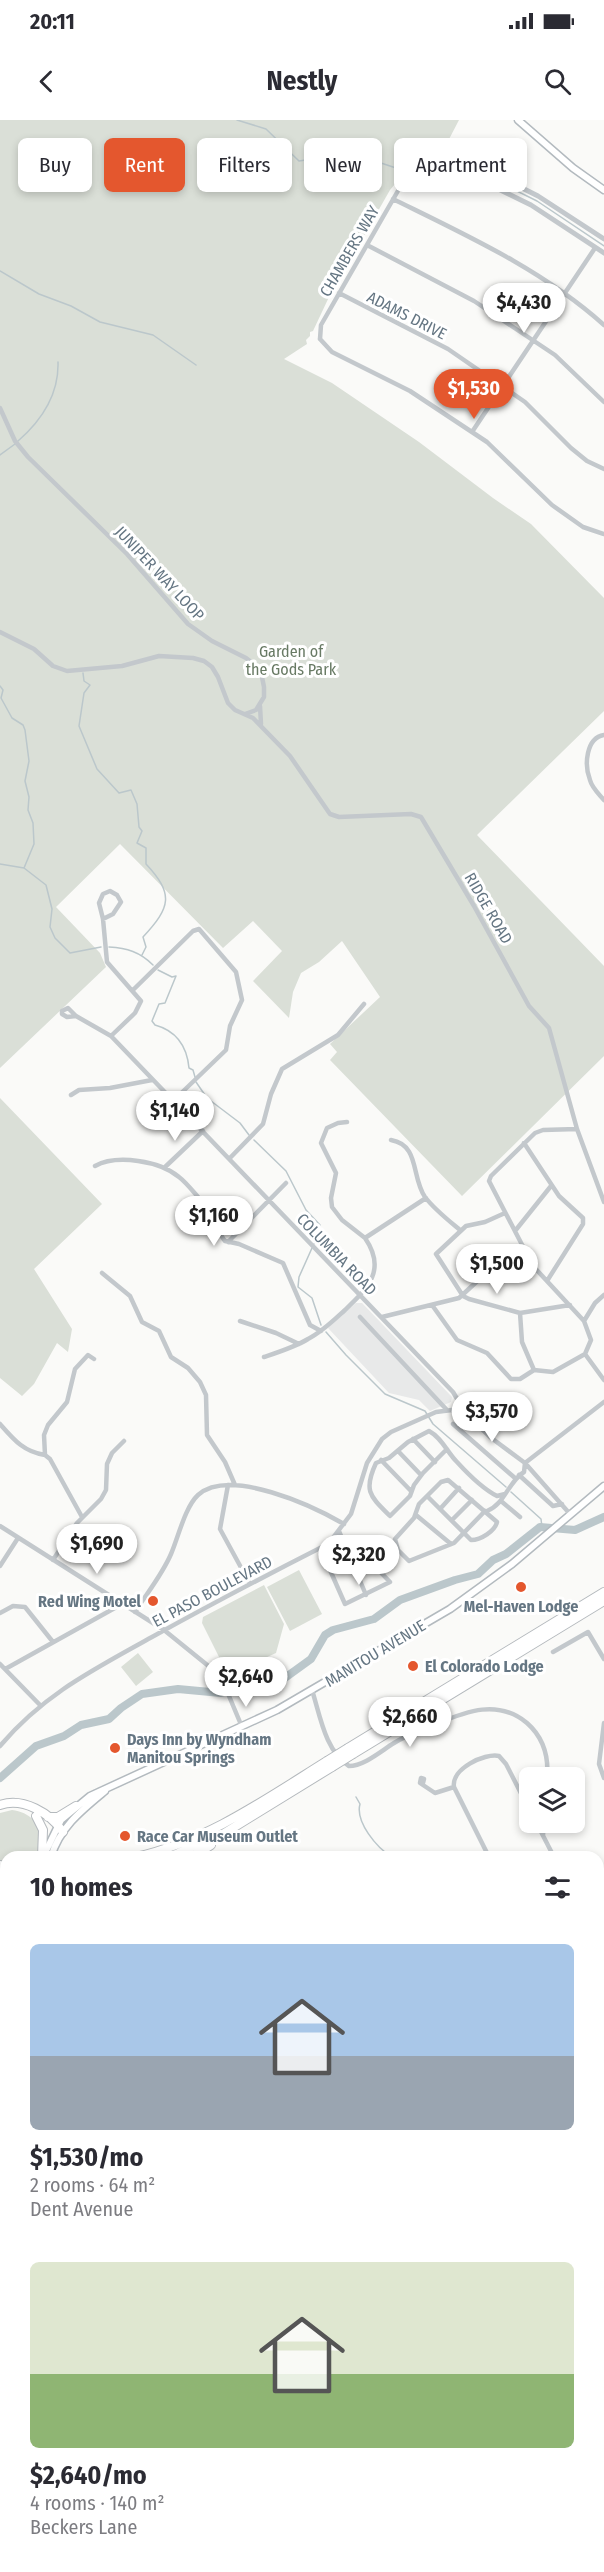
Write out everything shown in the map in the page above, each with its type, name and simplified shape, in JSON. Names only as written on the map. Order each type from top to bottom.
[{"type":"highway","points":[[351,1751],[604,1592]]},
{"type":"highway","points":[[159,1851],[208,1832],[329,1764],[604,1601]]},
{"type":"highway","points":[[201,1851],[329,1764]]},
{"type":"highway","points":[[0,1804],[23,1803],[59,1829]]},
{"type":"highway","points":[[184,1851],[202,1844],[271,1805]]},
{"type":"highway","points":[[0,1810],[19,1807],[40,1816],[56,1818],[76,1806]]},
{"type":"highway","points":[[40,1816],[43,1851]]},
{"type":"main road","points":[[518,120],[573,168],[604,190]]},
{"type":"main road","name":"MANITOU AVENUE","points":[[46,1851],[76,1806],[97,1792],[242,1727],[312,1690],[450,1609],[478,1590],[547,1535],[604,1486]]},
{"type":"main road","name":"MANITOU AVENUE","points":[[53,1851],[59,1829],[105,1790]]},
{"type":"street","points":[[527,190],[604,239]]},
{"type":"street","name":"CHAMBERS WAY","points":[[398,192],[339,292],[321,325],[317,340],[332,352],[410,392],[471,432]]},
{"type":"street","points":[[504,192],[531,205],[604,254]]},
{"type":"street","points":[[393,199],[506,255],[604,325]]},
{"type":"street","points":[[367,245],[468,297],[533,340],[566,365],[604,402]]},
{"type":"street","points":[[595,248],[471,432],[492,446],[552,505],[584,527],[604,534]]},
{"type":"street","name":"ADAMS DRIVE","points":[[339,292],[441,345],[531,407],[576,453],[604,469]]},
{"type":"street","name":"JUNIPER WAY LOOP","points":[[0,408],[15,441],[28,457],[127,554],[188,624],[256,666],[264,687],[264,697],[260,706]]},
{"type":"street","points":[[0,632],[34,649],[53,666],[67,671],[122,666],[159,656],[204,661],[218,677],[228,703],[245,714],[251,713],[260,706]]},
{"type":"street","points":[[260,706],[261,726]]},
{"type":"street","name":"RIDGE ROAD","points":[[245,714],[261,726],[300,767],[330,814],[350,817],[411,814],[424,821],[529,1006],[549,1028],[577,1129],[604,1202]]},
{"type":"street","points":[[604,735],[598,736],[591,743],[588,764],[591,783],[604,800]]},
{"type":"street","points":[[103,919],[113,914],[121,902],[117,895],[110,891],[103,894],[100,899],[107,962],[139,997],[140,1005],[111,1036]]},
{"type":"street","points":[[133,990],[193,931],[199,929],[236,972],[242,1000],[240,1010],[230,1026],[226,1050],[173,1101]]},
{"type":"street","points":[[229,1159],[264,1124],[271,1094],[282,1069],[338,1035],[364,1004]]},
{"type":"street","name":"COLUMBIA ROAD","points":[[76,1016],[111,1036],[382,1317],[457,1398],[466,1414],[490,1437],[525,1463],[570,1514]]},
{"type":"street","points":[[71,1095],[79,1090],[110,1088],[152,1080]]},
{"type":"street","points":[[264,1357],[299,1344],[321,1331],[361,1295],[371,1282],[374,1271],[373,1252],[365,1238],[342,1221],[332,1207],[331,1198],[336,1173],[321,1143],[327,1128],[334,1124],[347,1122]]},
{"type":"street","points":[[432,1305],[457,1340],[483,1351],[511,1379],[520,1379],[534,1370],[553,1372],[585,1354],[591,1340],[584,1321],[533,1266],[489,1179],[524,1143],[543,1130],[577,1129]]},
{"type":"street","points":[[164,1168],[202,1131]]},
{"type":"street","points":[[391,1140],[402,1143],[410,1153],[415,1165],[416,1180],[426,1198],[460,1230]]},
{"type":"street","points":[[524,1143],[551,1185],[564,1201],[582,1215],[582,1224],[547,1281]]},
{"type":"street","points":[[95,1166],[108,1160],[120,1159],[164,1168],[179,1176],[211,1212],[222,1239],[284,1263],[310,1325],[321,1331]]},
{"type":"street","points":[[228,1242],[286,1183]]},
{"type":"street","points":[[515,1230],[551,1185]]},
{"type":"street","points":[[365,1238],[426,1198]]},
{"type":"street","points":[[505,1213],[460,1230],[436,1254],[463,1296],[520,1313],[570,1305]]},
{"type":"street","points":[[382,1317],[463,1296],[495,1268],[506,1265],[533,1266]]},
{"type":"street","points":[[102,1273],[130,1296],[142,1322],[159,1331],[171,1357],[188,1368],[200,1382],[206,1395],[207,1435],[225,1462],[235,1485]]},
{"type":"street","points":[[584,1321],[595,1303],[604,1295]]},
{"type":"street","points":[[520,1313],[522,1342],[534,1370]]},
{"type":"street","points":[[360,1317],[448,1410],[457,1398]]},
{"type":"street","points":[[240,1321],[299,1344]]},
{"type":"street","points":[[585,1354],[604,1380]]},
{"type":"street","points":[[45,1455],[44,1435],[48,1425],[68,1402],[75,1369],[88,1355],[94,1359]]},
{"type":"street","points":[[427,1496],[464,1532],[470,1539],[475,1540],[495,1527],[496,1521],[486,1511],[446,1480],[427,1496],[420,1503],[416,1515],[395,1539],[404,1558],[409,1561],[451,1544],[464,1532],[486,1511],[501,1501],[521,1474],[525,1463],[604,1402]]},
{"type":"street","name":"EL PASO BOULEVARD","points":[[0,1746],[40,1705],[67,1686],[164,1630],[322,1547],[339,1531],[354,1508],[367,1463],[378,1444],[391,1432],[428,1415],[448,1410],[466,1414]]},
{"type":"street","points":[[453,1424],[521,1474],[553,1506],[563,1506]]},
{"type":"street","points":[[0,1425],[22,1448],[32,1453],[45,1455],[50,1459],[82,1517]]},
{"type":"street","points":[[447,1449],[421,1474],[411,1493],[390,1516],[372,1498],[368,1487],[375,1464],[426,1431],[432,1432],[447,1449],[458,1464],[488,1490],[497,1496],[505,1494]]},
{"type":"street","points":[[413,1439],[435,1462]]},
{"type":"street","points":[[53,1560],[82,1517],[101,1499],[106,1490],[107,1464],[112,1453],[124,1441]]},
{"type":"street","points":[[398,1451],[421,1474]]},
{"type":"street","points":[[381,1460],[420,1503]]},
{"type":"street","points":[[228,1485],[220,1529],[250,1584]]},
{"type":"street","points":[[135,1612],[171,1555],[193,1501],[205,1491],[228,1485],[260,1489],[301,1503],[344,1524]]},
{"type":"street","points":[[440,1509],[459,1488]]},
{"type":"street","points":[[452,1520],[472,1500]]},
{"type":"street","points":[[501,1501],[520,1517]]},
{"type":"street","points":[[416,1515],[451,1544]]},
{"type":"street","points":[[0,1526],[164,1630],[217,1673],[242,1727]]},
{"type":"street","points":[[339,1531],[366,1595]]},
{"type":"street","points":[[0,1566],[18,1538]]},
{"type":"street","points":[[326,1561],[345,1604],[390,1582],[358,1550]]},
{"type":"street","points":[[7,1668],[122,1605]]},
{"type":"street","points":[[0,1612],[13,1606],[25,1607],[53,1642]]},
{"type":"street","points":[[554,1652],[588,1632],[602,1651],[604,1659]]},
{"type":"street","points":[[0,1664],[7,1668],[40,1705]]},
{"type":"street","points":[[312,1690],[329,1740],[342,1760],[349,1766],[359,1764],[401,1739],[458,1715],[488,1708],[514,1715],[534,1730],[546,1751],[547,1767]]},
{"type":"street","points":[[604,1723],[599,1764],[604,1778]]},
{"type":"street","points":[[486,1851],[454,1786],[454,1777],[462,1769],[489,1756],[497,1756],[506,1764],[519,1789]]},
{"type":"street","points":[[423,1784],[435,1793],[454,1786]]},
{"type":"street","points":[[542,1833],[551,1851]]},
{"type":"street","points":[[0,2162],[0,2168]]},
{"type":"shaded area","points":[[356,1303],[362,1303],[452,1397],[451,1402],[430,1411],[419,1400],[389,1393],[328,1328]]},
{"type":"green space","name":"Garden of the Gods Park","points":[[0,120],[459,120],[450,138],[394,138],[394,185],[329,297],[313,331],[306,340],[307,344],[284,359],[332,383],[419,442],[531,524],[604,598],[604,711],[477,835],[604,966],[604,1056],[462,1196],[330,1060],[337,1052],[330,1044],[380,997],[342,941],[319,962],[301,973],[293,992],[289,1018],[253,981],[282,951],[253,921],[223,948],[120,844],[56,907],[100,953],[106,967],[0,1068]]},
{"type":"green space","points":[[0,1098],[102,1204],[34,1269],[72,1329],[68,1352],[57,1343],[34,1384],[22,1396],[0,1378]]},
{"type":"green space","points":[[299,1570],[322,1614],[290,1631],[267,1587]]},
{"type":"green space","points":[[264,1585],[284,1624],[276,1653],[228,1675],[202,1623],[203,1617]]},
{"type":"green space","points":[[138,1653],[153,1672],[136,1686],[121,1667]]},
{"type":"green space","points":[[12,1810],[21,1812],[34,1821],[41,1834],[38,1851],[0,1851],[0,1813]]},
{"type":"waterway","points":[[237,120],[266,129],[299,161],[351,153],[394,167]]},
{"type":"waterway","points":[[519,192],[537,201],[604,246]]},
{"type":"waterway","points":[[0,271],[39,294],[71,306],[100,322],[153,335],[196,365]]},
{"type":"waterway","points":[[18,441],[35,424],[47,406],[56,385],[58,362]]},
{"type":"waterway","points":[[0,455],[15,444]]},
{"type":"waterway","points":[[83,673],[84,681],[90,685],[84,693],[79,726],[97,769],[119,793],[131,790],[137,804],[139,827],[142,831],[137,843],[146,848],[146,864],[165,892],[164,909],[143,937],[146,947],[142,955]]},
{"type":"waterway","points":[[0,686],[3,690],[1,698],[12,718],[23,725],[25,730],[29,761],[25,781],[29,797],[28,810],[33,823],[34,844],[24,868]]},
{"type":"waterway","points":[[0,864],[24,868],[46,885],[52,909],[50,927],[55,938],[70,953],[101,947]]},
{"type":"waterway","points":[[109,947],[133,952],[153,965]]},
{"type":"waterway","points":[[158,970],[172,977],[176,976],[165,1003],[159,1004],[152,1021],[180,1041],[186,1053],[189,1068],[193,1070],[195,1077]]},
{"type":"waterway","points":[[196,1082],[207,1098],[240,1123],[249,1135]]},
{"type":"waterway","points":[[254,1140],[286,1171],[306,1210],[320,1225],[320,1232],[314,1244]]},
{"type":"waterway","points":[[312,1248],[299,1277],[298,1287],[312,1298],[321,1325]]},
{"type":"waterway","points":[[326,1332],[385,1394],[425,1411],[433,1424],[506,1487]]},
{"type":"waterway","points":[[511,1492],[541,1519],[542,1527]]},
{"type":"waterway","points":[[0,1778],[36,1746],[64,1736],[81,1725],[109,1719],[142,1694],[178,1689],[221,1693],[258,1683],[282,1680],[311,1659],[325,1635],[333,1630],[374,1619],[400,1600],[478,1574],[493,1560],[506,1554],[540,1527],[575,1530],[604,1517]]},
{"type":"waterway","points":[[356,1797],[360,1804],[361,1819],[368,1834],[385,1851]]},
{"type":"place","name":"Mel-Haven Lodge","points":[[521,1587]]},
{"type":"place","name":"Red Wing Motel","points":[[153,1601]]},
{"type":"place","name":"El Colorado Lodge","points":[[413,1666]]},
{"type":"place","name":"Days Inn by Wyndham Manitou Springs","points":[[115,1748]]},
{"type":"place","name":"Race Car Museum Outlet","points":[[125,1836]]}]
